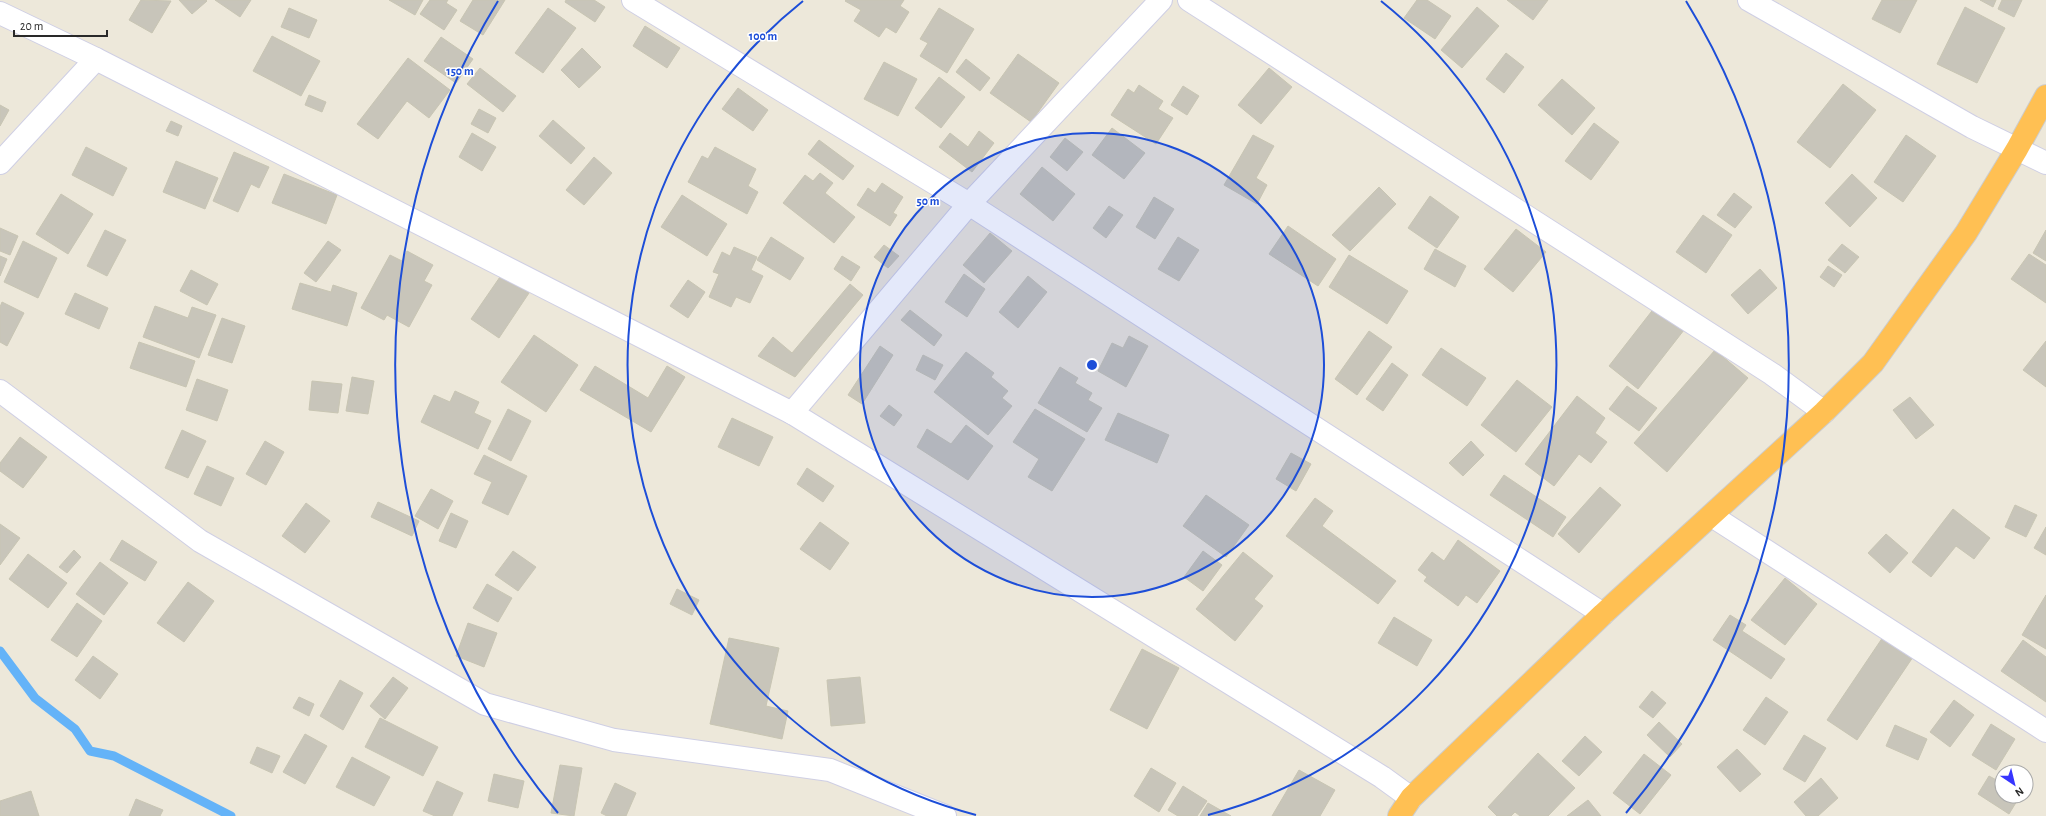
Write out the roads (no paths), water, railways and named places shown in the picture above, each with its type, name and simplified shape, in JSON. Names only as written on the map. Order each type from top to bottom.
[{"type":"highway","points":[[1399,816],[1411,798],[1603,614],[1712,516],[1824,412],[1878,356],[1966,233],[2017,149],[2046,96]]},
{"type":"street","points":[[633,0],[969,204],[1547,576],[1603,614]]},
{"type":"street","points":[[792,412],[969,204],[1161,0]]},
{"type":"street","points":[[1189,0],[1772,374],[1824,412]]},
{"type":"street","points":[[1749,0],[1972,127],[2046,163]]},
{"type":"street","points":[[0,13],[96,59],[792,412],[1382,777],[1411,798]]},
{"type":"street","points":[[0,163],[96,59]]},
{"type":"street","points":[[0,391],[200,541],[485,704],[614,740],[830,770],[945,816]]},
{"type":"street","points":[[1712,516],[2046,731]]},
{"type":"waterway","points":[[0,651],[35,698],[75,729],[90,751],[114,756],[231,816]]}]
